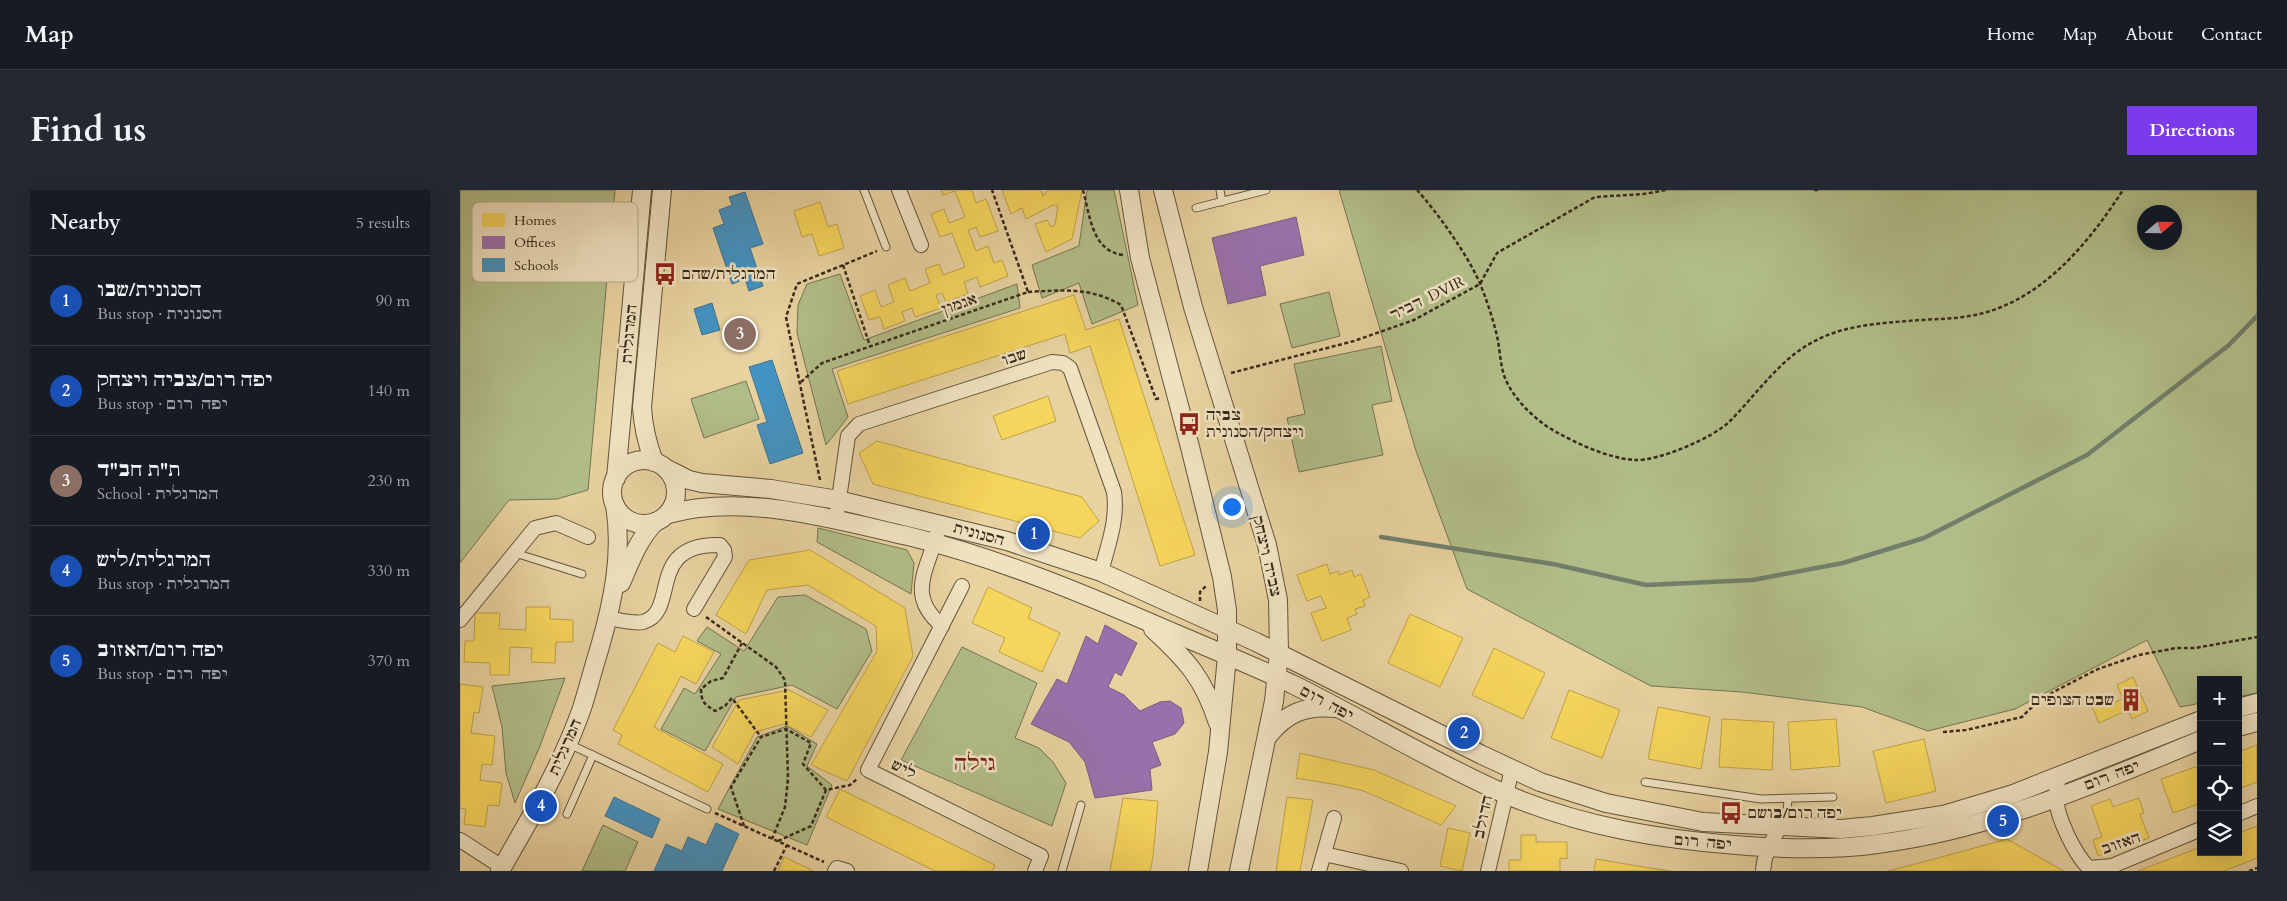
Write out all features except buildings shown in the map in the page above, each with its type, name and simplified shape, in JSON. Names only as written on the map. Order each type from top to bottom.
[{"type":"street","name":"המרגלית","points":[[638,234],[642,190]]},
{"type":"street","name":"המרגלית","points":[[660,465],[646,440],[642,408],[662,190]]},
{"type":"street","points":[[899,190],[921,245]]},
{"type":"street","points":[[1129,190],[1140,258],[1176,392],[1222,577],[1228,628],[1220,729],[1208,822],[1198,871]]},
{"type":"street","name":"צביה ויצחק","points":[[1163,190],[1193,307],[1267,545],[1278,600],[1279,653],[1277,678],[1268,736],[1239,871]]},
{"type":"street","name":"המרגלית","points":[[616,478],[634,282]]},
{"type":"street","name":"שבו","points":[[836,520],[830,498],[848,436],[860,424],[1052,362],[1063,362],[1070,368],[1114,492],[1115,520],[1101,572]]},
{"type":"street","points":[[645,460],[660,465],[675,485],[676,495],[662,518],[636,523],[628,519],[615,505],[613,486],[616,478],[628,465],[645,460]]},
{"type":"street","name":"הסנונית","points":[[660,465],[688,480],[830,498],[940,523],[1007,541],[1101,572],[1228,628],[1279,653]]},
{"type":"street","name":"המרגלית","points":[[609,616],[620,543],[615,505]]},
{"type":"street","name":"הסנונית","points":[[662,518],[700,506],[727,505],[836,520],[934,543],[1030,572],[1227,656]]},
{"type":"street","name":"המרגלית","points":[[504,870],[546,790],[581,709],[609,616],[636,546],[643,535],[662,518]]},
{"type":"street","points":[[460,620],[535,528],[556,523],[588,537]]},
{"type":"street","points":[[940,523],[920,587],[924,605],[932,618],[942,626]]},
{"type":"street","points":[[609,616],[636,623],[645,621],[654,615],[659,607],[668,573],[677,557],[686,550],[699,546],[720,545],[724,550],[725,557],[694,609]]},
{"type":"street","name":"ליש","points":[[962,586],[868,770],[1041,856],[1035,871]]},
{"type":"street","points":[[1144,620],[1195,672],[1210,698],[1220,729]]},
{"type":"street","name":"יפה רום","points":[[1279,653],[1512,769],[1577,795],[1646,812],[1703,822],[1841,829],[1926,818],[1976,806],[2198,721]]},
{"type":"street","name":"יפה רום","points":[[1227,656],[1277,678],[1505,793],[1577,820],[1650,836],[1707,843],[1768,847],[1843,848],[1912,839],[1981,824],[2056,797],[2197,742]]},
{"type":"street","points":[[2242,707],[2257,703]]},
{"type":"street","points":[[1268,736],[1281,721],[1297,711],[1319,707],[1338,709]]},
{"type":"street","points":[[2242,727],[2257,722]]},
{"type":"street","name":"הדולב","points":[[1488,871],[1512,769]]},
{"type":"street","name":"האזוב","points":[[2058,776],[2056,797],[2061,817],[2080,859],[2089,868],[2112,866],[2197,831]]},
{"type":"street","points":[[2242,812],[2257,806]]},
{"type":"street","points":[[1319,871],[1334,818]]},
{"type":"street","points":[[1763,871],[1763,860],[1768,847],[1780,827]]},
{"type":"street","points":[[460,840],[504,870]]},
{"type":"street","points":[[1324,854],[1401,871]]},
{"type":"lane","points":[[864,190],[886,247]]},
{"type":"lane","points":[[1220,190],[1222,202]]},
{"type":"lane","points":[[1196,208],[1266,190]]},
{"type":"lane","points":[[515,553],[582,574]]},
{"type":"lane","points":[[566,743],[707,809]]},
{"type":"lane","points":[[567,814],[593,755]]},
{"type":"lane","points":[[1645,782],[1761,799],[1833,797]]},
{"type":"lane","points":[[1780,827],[1787,812],[1788,799]]},
{"type":"lane","points":[[1062,871],[1081,805]]},
{"type":"path","points":[[992,190],[1028,292]]},
{"type":"path","points":[[1083,190],[1096,239],[1106,250],[1130,256]]},
{"type":"path","points":[[1417,190],[1467,258],[1480,284],[1496,333],[1505,378],[1525,408],[1556,432],[1604,453],[1636,461],[1668,454],[1701,440],[1728,424],[1785,362],[1812,342],[1834,332],[1878,323],[1964,317],[1988,311],[2027,294],[2067,263],[2102,223],[2123,190]]},
{"type":"path","name":"דביר DVIR","points":[[1229,373],[1354,341],[1414,320],[1480,284],[1497,253],[1595,197],[1644,194],[1666,190]]},
{"type":"path","points":[[1814,190],[1820,190]]},
{"type":"path","points":[[830,498],[786,317],[798,284],[886,247]]},
{"type":"path","points":[[843,265],[870,346]]},
{"type":"path","name":"אגמון","points":[[801,382],[822,363],[1028,292],[1079,290],[1106,296],[1121,305],[1156,400],[1166,396]]},
{"type":"path","points":[[1200,616],[1200,592],[1205,589],[1207,579]]},
{"type":"path","points":[[694,609],[776,667],[785,680],[788,779],[785,807],[772,838]]},
{"type":"path","points":[[1942,732],[1966,730],[2022,717],[2039,700],[2067,685],[2098,669],[2139,655],[2176,648],[2195,648],[2257,637]]},
{"type":"path","points":[[742,643],[723,678],[711,681],[701,689],[701,698],[705,706],[715,711],[725,706],[732,698],[762,737]]},
{"type":"path","points":[[744,826],[731,787],[762,737],[786,729],[812,743],[804,764],[826,790]]},
{"type":"path","points":[[826,790],[850,785],[868,770]]},
{"type":"path","points":[[777,841],[811,826],[826,790]]},
{"type":"path","points":[[707,809],[839,870]]},
{"type":"path","points":[[774,871],[787,846]]},
{"type":"path","points":[[2249,871],[2257,868]]},
{"type":"green space","points":[[460,190],[615,190],[614,202],[472,202],[472,282],[607,282],[588,490],[557,499],[509,500],[460,563]]},
{"type":"green space","points":[[1087,190],[1114,190],[1138,305],[1092,324],[1079,283],[1042,298],[1032,265],[1079,246]]},
{"type":"green space","points":[[1339,190],[2257,190],[2257,693],[2242,696],[2242,676],[2197,676],[2197,704],[2180,707],[2147,640],[2015,709],[1928,731],[1862,707],[1742,692],[1651,686],[1467,589],[1416,451]]},
{"type":"green space","points":[[840,274],[864,340],[1017,284],[1020,308],[832,369],[848,417],[826,445],[797,333],[798,305],[807,284]]},
{"type":"green space","points":[[1329,292],[1340,336],[1292,348],[1280,304]]},
{"type":"green space","points":[[1381,346],[1392,401],[1372,405],[1383,455],[1299,472],[1287,418],[1305,414],[1294,364]]},
{"type":"green space","points":[[746,381],[759,419],[704,438],[691,399]]},
{"type":"green space","points":[[818,528],[907,550],[914,563],[911,594],[817,542]]},
{"type":"green space","points":[[805,595],[866,629],[872,651],[837,709],[792,685],[736,697],[705,751],[661,729],[684,688],[695,694],[721,654],[697,641],[707,627],[744,651],[778,597]]},
{"type":"green space","points":[[962,647],[1037,683],[1015,738],[1039,748],[1053,762],[1066,783],[1052,826],[901,760]]},
{"type":"green space","points":[[565,678],[540,746],[515,803],[506,773],[502,727],[492,686]]},
{"type":"green space","points":[[787,726],[817,744],[807,766],[832,785],[807,845],[718,809],[757,737]]},
{"type":"green space","points":[[603,825],[638,842],[625,871],[582,871]]},
{"type":"waterway","points":[[1381,537],[1553,564],[1646,585],[1753,580],[1843,563],[1924,538],[2087,455],[2229,345],[2257,316]]},
{"type":"place","name":"המרגלית/שהם","points":[[665,274]]},
{"type":"place","name":"ת\"ת חב\"ד","points":[[740,334]]},
{"type":"place","name":"צביה ויצחק/הסנונית","points":[[1189,424]]},
{"type":"place","name":"הסנונית/שבו","points":[[1034,534]]},
{"type":"place","name":"שבט הצופים","points":[[2131,700]]},
{"type":"place","name":"יפה רום/צביה ויצחק","points":[[1464,733]]},
{"type":"place","name":"המרגלית/ליש","points":[[541,806]]},
{"type":"place","name":"יפה רום/בושם","points":[[1731,813]]},
{"type":"place","name":"יפה רום/האזוב","points":[[2003,821]]},
{"type":"district","name":"גילה","points":[[975,763]]}]
